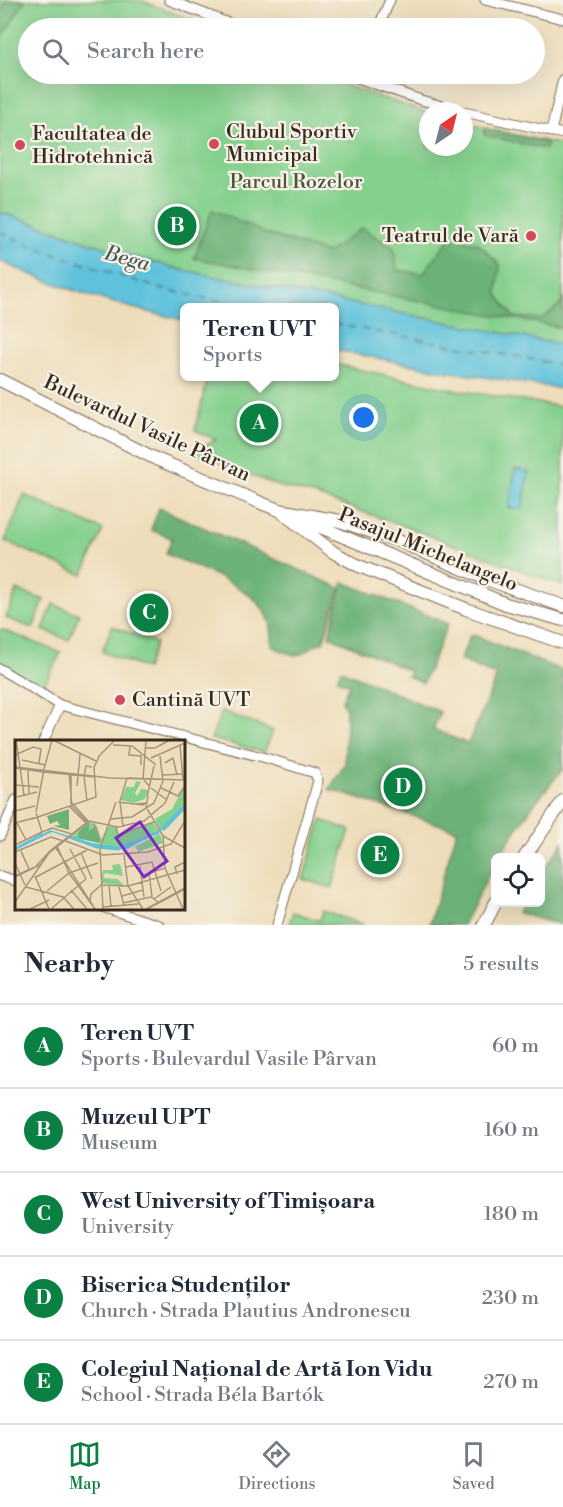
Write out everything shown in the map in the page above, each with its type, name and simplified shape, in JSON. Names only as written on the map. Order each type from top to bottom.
[{"type":"main road","name":"Bulevardul Vasile Pârvan","points":[[0,380],[156,459],[279,510],[340,521],[385,536],[489,580],[563,606]]},
{"type":"main road","name":"Bulevardul Vasile Pârvan","points":[[279,510],[333,552],[359,566],[466,609],[563,643]]},
{"type":"main road","name":"Pasajul Michelangelo","points":[[279,510],[506,604],[563,620]]},
{"type":"main road","points":[[527,853],[563,801]]},
{"type":"main road","points":[[484,925],[494,907]]},
{"type":"street","points":[[169,0],[188,3],[220,18]]},
{"type":"street","points":[[382,18],[390,0]]},
{"type":"street","points":[[485,0],[563,19]]},
{"type":"street","points":[[551,132],[563,80]]},
{"type":"street","points":[[379,84],[428,102]]},
{"type":"street","points":[[473,114],[563,134]]},
{"type":"street","points":[[0,669],[60,705],[266,758],[315,773],[318,781],[277,925]]},
{"type":"street","points":[[45,740],[60,705]]},
{"type":"street","points":[[0,836],[15,802]]},
{"type":"street","points":[[0,876],[15,882]]},
{"type":"street","points":[[107,910],[129,921],[159,925]]},
{"type":"green space","name":"Parcul Rozelor","points":[[0,0],[140,0],[187,18],[18,18],[18,84],[342,84],[419,110],[419,156],[473,156],[473,125],[563,145],[563,345],[182,270],[124,254],[0,212]]},
{"type":"green space","points":[[7,0],[25,0],[0,41],[0,15]]},
{"type":"green space","points":[[484,130],[547,143],[545,149],[484,135]]},
{"type":"green space","points":[[212,210],[267,234],[328,253],[362,228],[394,248],[397,270],[423,274],[449,239],[478,243],[500,265],[497,294],[514,317],[542,319],[561,304],[563,295],[563,328],[194,258]]},
{"type":"green space","points":[[339,365],[450,389],[563,407],[563,586],[407,527],[311,494],[278,486],[193,452],[216,440],[195,430],[207,381],[339,381]]},
{"type":"green space","points":[[24,495],[103,530],[83,575],[5,541]]},
{"type":"green space","points":[[159,508],[340,588],[323,642],[297,655],[272,646],[271,627],[266,614],[256,602],[228,582],[166,554],[172,538],[151,530]]},
{"type":"green space","points":[[343,582],[448,624],[423,683],[408,676],[410,671],[329,636]]},
{"type":"green space","points":[[17,590],[44,600],[33,628],[6,618]]},
{"type":"green space","points":[[53,604],[79,614],[69,640],[43,630]]},
{"type":"green space","points":[[112,626],[156,643],[146,669],[102,652]]},
{"type":"green space","points":[[0,629],[61,653],[41,690],[0,662]]},
{"type":"green space","points":[[471,634],[563,671],[563,769],[534,804],[501,853],[491,853],[491,871],[463,925],[429,925],[457,830],[329,789],[345,765],[346,709],[342,701],[349,684],[337,679],[341,670],[440,712],[433,729],[468,744],[497,676],[460,660]]},
{"type":"green space","points":[[222,711],[273,731],[264,752],[211,739]]},
{"type":"green space","points":[[321,820],[350,830],[332,888],[303,879]]},
{"type":"green space","points":[[563,842],[563,925],[517,913],[521,907],[545,907],[545,868]]},
{"type":"green space","points":[[323,911],[364,925],[289,925],[293,912],[320,921]]},
{"type":"water","name":"Bega","points":[[0,212],[124,254],[182,270],[563,345],[563,389],[445,371],[339,351],[339,303],[180,303],[180,319],[90,296],[0,261]]},
{"type":"water","points":[[515,469],[529,472],[522,510],[509,508]]},
{"type":"ferry route","points":[[0,232],[34,247],[161,289],[229,303]]},
{"type":"ferry route","points":[[339,325],[563,365]]},
{"type":"place","name":"Clubul Sportiv Municipal","points":[[214,144]]},
{"type":"place","name":"Facultatea de Hidrotehnică","points":[[20,145]]},
{"type":"place","name":"Muzeul UPT","points":[[177,226]]},
{"type":"place","name":"Teatrul de Vară","points":[[531,236]]},
{"type":"place","name":"Teren UVT","points":[[259,423]]},
{"type":"place","name":"West University of Timișoara","points":[[149,613]]},
{"type":"place","name":"Cantină UVT","points":[[120,700]]},
{"type":"place","name":"Biserica Studenților","points":[[403,787]]},
{"type":"place","name":"Colegiul Național de Artă Ion Vidu","points":[[380,855]]}]
